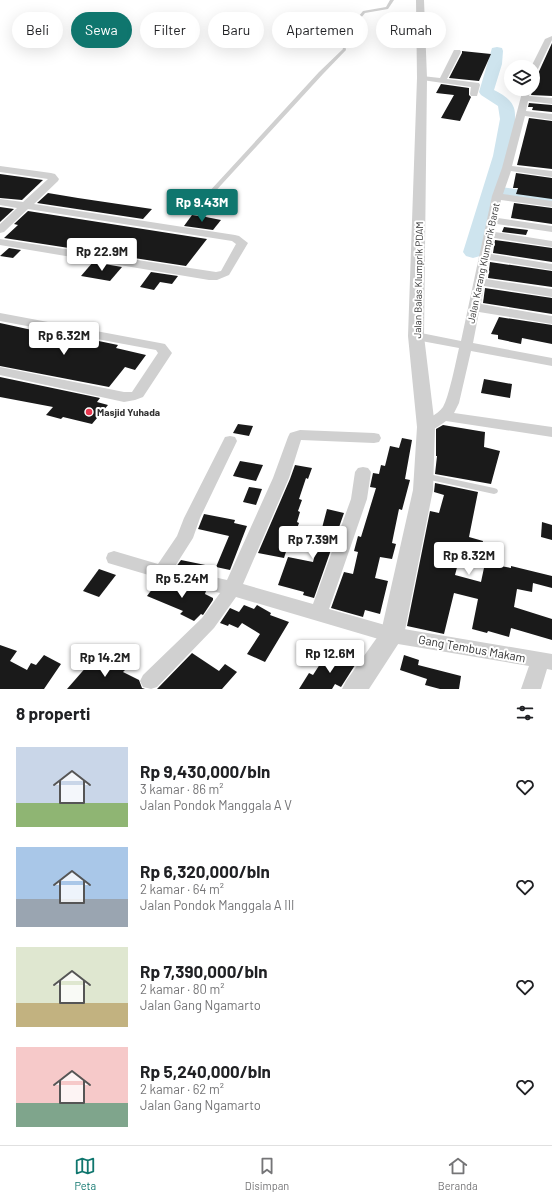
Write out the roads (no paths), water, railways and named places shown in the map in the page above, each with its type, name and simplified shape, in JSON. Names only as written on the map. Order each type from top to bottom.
[{"type":"street","name":"Jalan Balas Klumprik PDAM","points":[[355,689],[392,635],[423,490],[424,476],[435,421],[416,336],[422,78],[420,0]]},
{"type":"street","points":[[539,60],[550,39]]},
{"type":"street","points":[[442,81],[457,52]]},
{"type":"street","points":[[422,78],[476,85],[474,94]]},
{"type":"street","name":"Jalan Karang Klumprik Barat","points":[[435,421],[449,410],[452,403],[461,345],[474,306],[492,220],[525,96]]},
{"type":"street","points":[[536,96],[552,101]]},
{"type":"street","points":[[520,113],[552,117]]},
{"type":"street","points":[[507,168],[552,174]]},
{"type":"street","points":[[0,169],[51,176],[54,178],[0,230]]},
{"type":"street","points":[[499,193],[552,196]]},
{"type":"street","points":[[499,193],[552,204]]},
{"type":"street","points":[[0,202],[235,238],[240,241],[242,246],[225,273],[217,276],[209,276],[0,242]]},
{"type":"street","points":[[492,220],[552,229]]},
{"type":"street","points":[[490,234],[552,244]]},
{"type":"street","points":[[485,256],[552,267]]},
{"type":"street","points":[[479,282],[552,293]]},
{"type":"street","points":[[474,306],[552,320]]},
{"type":"street","points":[[0,317],[160,347],[164,349],[165,356],[138,394],[124,398],[0,371]]},
{"type":"street","points":[[416,336],[552,362]]},
{"type":"street","points":[[435,421],[552,432]]},
{"type":"street","points":[[150,681],[208,623],[232,589],[279,484],[295,437],[300,435],[374,438]]},
{"type":"street","points":[[162,572],[185,538],[192,518],[230,441]]},
{"type":"street","points":[[318,614],[359,499],[363,472]]},
{"type":"street","name":"Gang Tembus Makam","points":[[114,558],[162,572],[232,589],[392,635],[547,661]]},
{"type":"street","points":[[531,689],[547,661]]},
{"type":"lane","points":[[210,195],[321,73],[345,49],[342,39],[364,12],[387,8],[392,0]]},
{"type":"lane","points":[[424,476],[494,491]]},
{"type":"waterway","points":[[491,191],[501,156],[508,119],[507,109],[504,103],[486,92],[495,64],[497,51]]},
{"type":"waterway","points":[[473,252],[491,191]]},
{"type":"waterway","points":[[491,191],[552,199]]},
{"type":"place","name":"Masjid Yuhada","points":[[89,412]]}]
